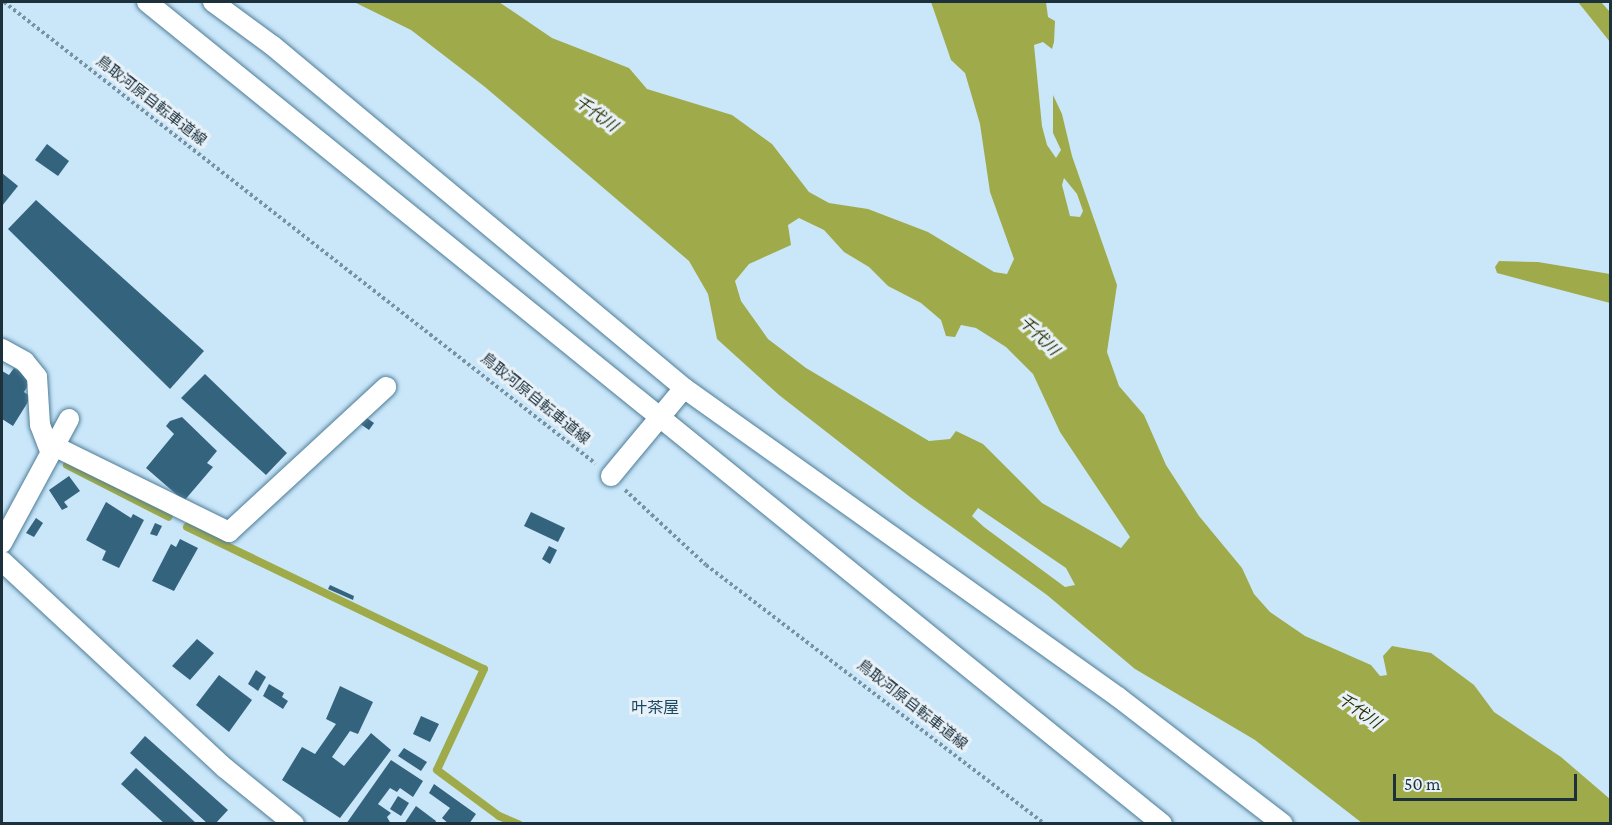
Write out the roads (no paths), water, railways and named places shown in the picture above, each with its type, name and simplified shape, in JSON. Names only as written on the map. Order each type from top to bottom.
[{"type":"street","points":[[147,2],[662,415],[1162,824]]},
{"type":"street","points":[[213,2],[282,54],[684,388],[1118,698],[1283,824]]},
{"type":"street","points":[[2,349],[25,362],[37,377],[40,425],[52,449],[229,532],[386,387]]},
{"type":"street","points":[[611,476],[684,388]]},
{"type":"street","points":[[2,543],[69,419]]},
{"type":"street","points":[[2,561],[225,768],[294,824]]},
{"type":"water","name":"千代川","points":[[354,2],[499,2],[552,38],[629,68],[647,89],[732,115],[772,144],[809,192],[829,203],[868,209],[928,232],[994,272],[1007,274],[1014,259],[990,192],[980,124],[965,73],[951,60],[931,2],[1046,2],[1048,17],[1055,21],[1054,42],[1052,49],[1043,42],[1034,45],[1042,126],[1047,145],[1056,158],[1061,150],[1053,133],[1053,95],[1062,114],[1072,156],[1117,285],[1107,352],[1119,386],[1144,415],[1166,465],[1199,516],[1242,568],[1254,594],[1270,612],[1305,636],[1371,665],[1380,676],[1387,675],[1383,656],[1392,646],[1431,653],[1474,685],[1494,712],[1561,757],[1610,799],[1610,823],[1362,823],[1255,740],[1135,669],[1047,595],[910,497],[779,395],[717,339],[708,294],[689,261],[485,87],[411,30]],"holes":[[[1064,178],[1077,194],[1083,211],[1080,217],[1070,216],[1062,185]],[[799,218],[824,230],[844,252],[869,267],[888,286],[921,303],[941,320],[946,336],[955,337],[961,325],[976,328],[1006,347],[1033,374],[1060,432],[1130,537],[1121,548],[1042,503],[983,444],[956,431],[950,439],[929,441],[806,368],[768,339],[741,301],[735,281],[749,264],[791,245],[788,225]],[[978,508],[1066,568],[1075,585],[1065,587],[972,516]]]},
{"type":"water","points":[[1578,2],[1601,2],[1610,12],[1610,42]]},
{"type":"water","points":[[1499,261],[1538,262],[1610,274],[1610,303],[1497,273],[1495,267]]},
{"type":"waterway","points":[[67,465],[169,517]]},
{"type":"waterway","points":[[187,527],[484,669],[437,770],[499,816],[518,824]]},
{"type":"district","name":"叶茶屋","points":[[655,708]]}]
